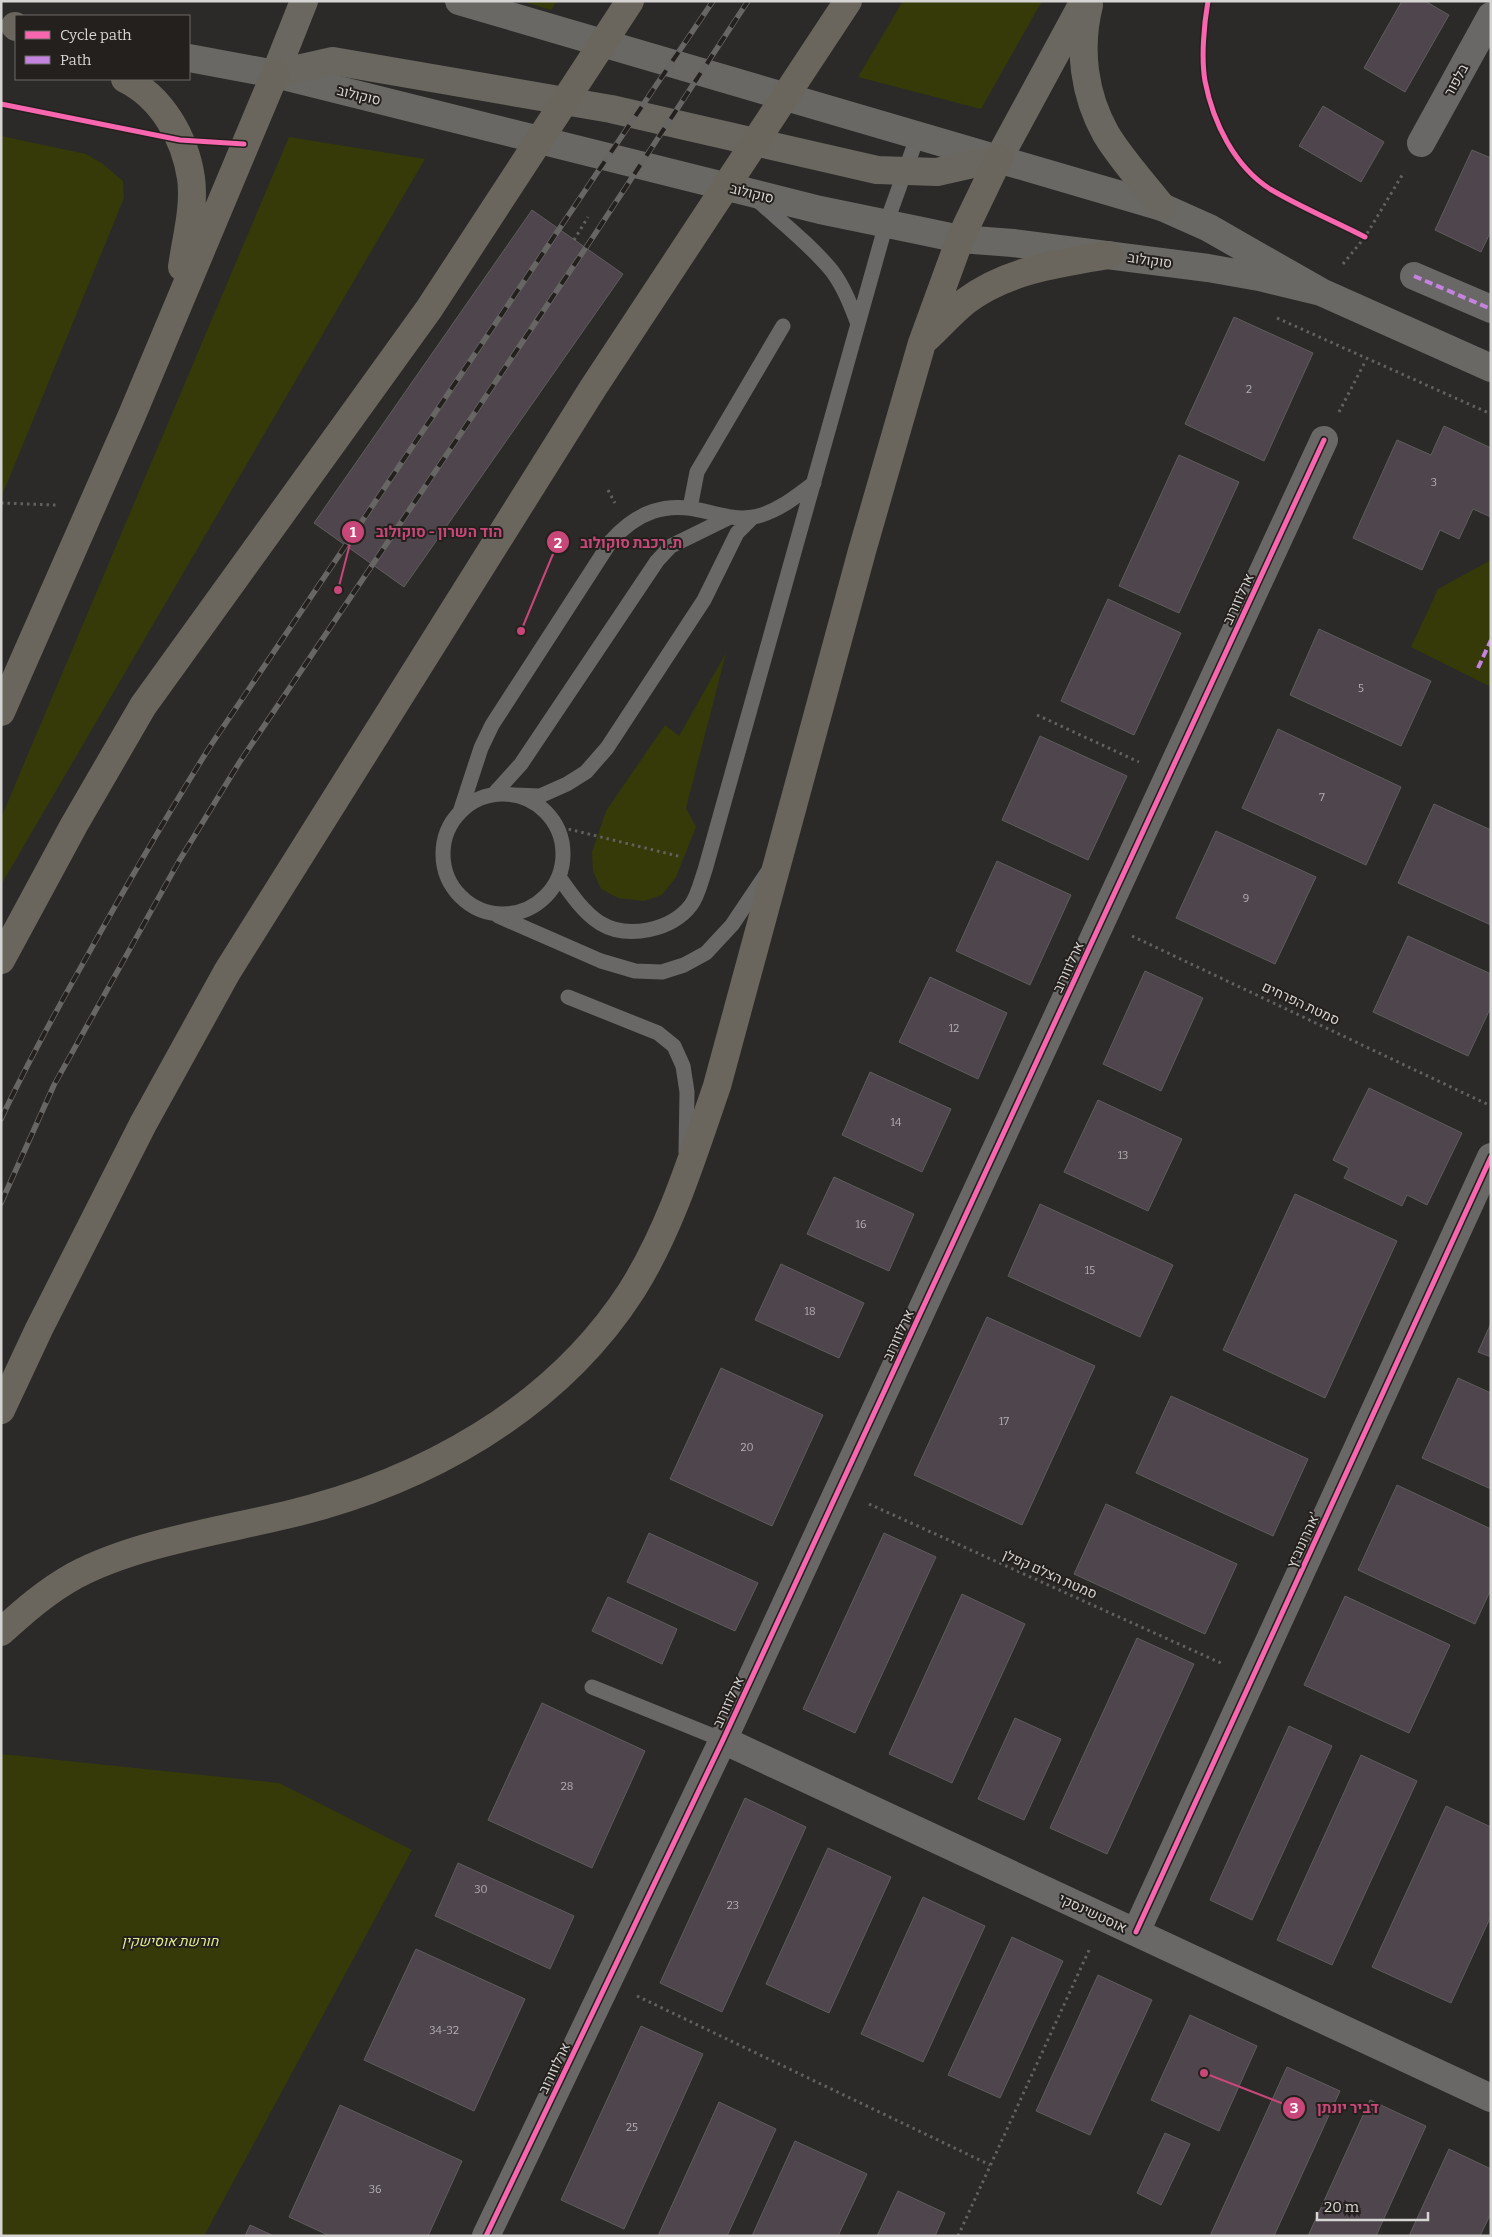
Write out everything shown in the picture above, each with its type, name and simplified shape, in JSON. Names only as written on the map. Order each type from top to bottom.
[{"type":"highway","points":[[1,960],[74,825],[143,706],[429,309],[630,1]]},
{"type":"highway","points":[[1,1410],[39,1328],[143,1124],[227,972],[593,388],[844,7]]},
{"type":"highway","points":[[1,712],[92,506],[275,74]]},
{"type":"highway","points":[[127,80],[158,102],[169,118],[180,140],[191,178],[191,213],[174,315]]},
{"type":"highway","points":[[1,1632],[36,1600],[74,1576],[131,1553],[295,1513],[373,1489],[435,1462],[495,1427],[544,1391],[593,1341],[632,1289],[664,1228],[717,1086],[862,551],[922,343],[960,239],[1000,158]]},
{"type":"highway","points":[[922,343],[967,300],[993,285],[1050,264],[1109,255]]},
{"type":"main road","points":[[275,74],[304,1]]},
{"type":"main road","name":"סוקולוב","points":[[459,1],[1162,207],[1209,228],[1321,292],[1491,368]]},
{"type":"main road","points":[[275,74],[333,62],[593,106],[877,170],[937,172],[1000,158],[1084,1]]},
{"type":"main road","points":[[1089,1],[1084,35],[1083,64],[1089,93],[1108,136],[1162,207]]},
{"type":"main road","name":"סוקולוב","points":[[190,58],[275,74],[749,192],[886,224],[960,239],[1013,243],[1208,268],[1259,277],[1321,292]]},
{"type":"street","name":"בלפור","points":[[1421,143],[1491,16]]},
{"type":"street","points":[[1414,276],[1491,309]]},
{"type":"street","name":"ארלוזורוב","points":[[493,2234],[608,1982],[723,1740],[1324,440]]},
{"type":"street","name":"אהרונוביץ'","points":[[1136,1932],[1491,1157]]},
{"type":"street","name":"אוסטשינסקי","points":[[723,1740],[1491,2098]]},
{"type":"lane","points":[[559,877],[583,908],[601,924],[623,931],[646,930],[662,926],[678,919],[692,904],[707,863],[886,224],[918,135]]},
{"type":"lane","points":[[749,192],[832,272],[849,300],[858,324]]},
{"type":"lane","points":[[690,508],[697,472],[784,326]]},
{"type":"lane","points":[[460,812],[475,801],[493,794],[540,796],[567,784],[586,772],[607,748],[704,600],[737,533],[753,517],[791,501],[814,483]]},
{"type":"lane","points":[[514,795],[534,802],[551,818],[562,840],[563,865],[559,877],[547,896],[527,910],[505,915],[484,912],[466,902],[453,888],[445,869],[443,852],[449,828],[460,812],[481,748],[492,726],[611,541],[624,527],[644,514],[662,509],[690,508],[730,517],[753,517]]},
{"type":"lane","points":[[493,794],[521,764],[657,561],[670,546],[730,517]]},
{"type":"lane","points":[[492,913],[601,961],[634,971],[662,972],[684,965],[706,953],[732,925],[780,855]]},
{"type":"lane","points":[[568,997],[658,1033],[674,1046],[683,1066],[687,1092],[685,1176]]},
{"type":"lane","points":[[592,1687],[723,1740]]},
{"type":"path","points":[[1321,292],[1365,237],[1421,143]]},
{"type":"path","points":[[574,240],[588,218]]},
{"type":"path","points":[[1357,233],[1365,237]]},
{"type":"path","points":[[1274,317],[1366,360],[1491,414]]},
{"type":"path","points":[[1324,440],[1366,360]]},
{"type":"path","points":[[1,503],[92,506]]},
{"type":"path","points":[[1037,715],[1169,776]]},
{"type":"path","points":[[556,826],[707,863]]},
{"type":"path","points":[[958,2236],[1104,1918]]},
{"type":"path","points":[[608,1982],[990,2165]]},
{"type":"green space","points":[[521,1],[557,1],[551,10]]},
{"type":"green space","points":[[903,1],[1042,1],[981,109],[858,77]]},
{"type":"green space","points":[[1,136],[86,154],[103,164],[123,181],[124,198],[1,498]]},
{"type":"green space","points":[[289,137],[425,159],[1,885],[1,818]]},
{"type":"green space","points":[[1491,560],[1491,687],[1411,647],[1438,589]]},
{"type":"green space","points":[[726,653],[686,808],[696,827],[676,877],[662,895],[644,901],[618,898],[601,889],[593,871],[592,852],[606,811],[665,725],[679,736]]},
{"type":"green space","name":"חורשת אוסישקין","points":[[1,1754],[279,1783],[412,1850],[204,2236],[1,2236]]},
{"type":"building","points":[[1402,1],[1425,1],[1449,15],[1405,92],[1364,68]]},
{"type":"building","points":[[1323,106],[1384,142],[1361,182],[1299,146]]},
{"type":"building","points":[[1472,150],[1491,158],[1491,231],[1481,252],[1435,230]]},
{"type":"building","points":[[532,210],[623,274],[404,587],[314,523]]},
{"type":"building","points":[[1234,317],[1313,353],[1264,461],[1185,424]]},
{"type":"building","points":[[1444,426],[1491,448],[1491,517],[1473,509],[1459,539],[1440,530],[1422,570],[1353,538],[1397,440],[1431,455]]},
{"type":"building","points":[[1179,455],[1239,482],[1179,613],[1119,586]]},
{"type":"building","points":[[1108,599],[1181,633],[1134,735],[1061,701]]},
{"type":"building","points":[[1319,629],[1431,681],[1401,746],[1290,695]]},
{"type":"building","points":[[1278,729],[1401,787],[1366,865],[1242,808]]},
{"type":"building","points":[[1040,736],[1127,776],[1088,860],[1002,820]]},
{"type":"building","points":[[1434,804],[1491,830],[1491,925],[1398,883]]},
{"type":"building","points":[[1216,831],[1316,877],[1275,964],[1176,918]]},
{"type":"building","points":[[997,861],[1071,895],[1030,985],[956,951]]},
{"type":"building","points":[[1408,936],[1491,974],[1491,1007],[1468,1056],[1373,1012]]},
{"type":"building","points":[[1145,971],[1203,998],[1161,1091],[1103,1064]]},
{"type":"building","points":[[930,977],[1007,1013],[978,1079],[899,1042]]},
{"type":"building","points":[[870,1072],[951,1109],[922,1172],[842,1135]]},
{"type":"building","points":[[1369,1088],[1462,1133],[1427,1205],[1407,1195],[1402,1206],[1344,1178],[1349,1168],[1333,1160]]},
{"type":"building","points":[[1098,1100],[1182,1139],[1148,1211],[1064,1172]]},
{"type":"building","points":[[834,1177],[914,1214],[889,1271],[807,1234]]},
{"type":"building","points":[[1295,1194],[1397,1241],[1325,1398],[1223,1350]]},
{"type":"building","points":[[1040,1204],[1173,1265],[1140,1337],[1008,1276]]},
{"type":"building","points":[[781,1264],[864,1303],[839,1358],[755,1320]]},
{"type":"building","points":[[987,1317],[1095,1366],[1022,1525],[914,1475]]},
{"type":"building","points":[[1491,1323],[1491,1357],[1478,1352]]},
{"type":"building","points":[[721,1368],[823,1415],[772,1526],[670,1479]]},
{"type":"building","points":[[1458,1378],[1491,1393],[1491,1489],[1422,1458]]},
{"type":"building","points":[[1171,1396],[1308,1459],[1273,1536],[1136,1473]]},
{"type":"building","points":[[1397,1485],[1491,1529],[1491,1589],[1475,1624],[1358,1570]]},
{"type":"building","points":[[1106,1504],[1237,1564],[1205,1634],[1074,1574]]},
{"type":"building","points":[[649,1533],[758,1583],[735,1631],[627,1582]]},
{"type":"building","points":[[884,1533],[936,1557],[855,1733],[803,1709]]},
{"type":"building","points":[[962,1594],[1025,1624],[952,1783],[889,1754]]},
{"type":"building","points":[[1345,1596],[1450,1645],[1409,1733],[1304,1685]]},
{"type":"building","points":[[608,1597],[677,1629],[662,1664],[592,1631]]},
{"type":"building","points":[[1137,1638],[1194,1664],[1107,1854],[1050,1828]]},
{"type":"building","points":[[542,1703],[645,1751],[592,1868],[488,1820]]},
{"type":"building","points":[[1015,1718],[1061,1739],[1024,1820],[978,1799]]},
{"type":"building","points":[[1289,1726],[1332,1746],[1252,1920],[1210,1900]]},
{"type":"building","points":[[1361,1755],[1417,1781],[1332,1965],[1277,1940]]},
{"type":"building","points":[[745,1798],[806,1827],[722,2012],[660,1983]]},
{"type":"building","points":[[1446,1806],[1491,1827],[1491,1916],[1451,2003],[1372,1967]]},
{"type":"building","points":[[828,1848],[891,1877],[829,2013],[766,1984]]},
{"type":"building","points":[[458,1863],[574,1916],[550,1969],[435,1916]]},
{"type":"building","points":[[923,1897],[985,1926],[923,2062],[861,2034]]},
{"type":"building","points":[[1012,1937],[1063,1961],[1000,2098],[948,2075]]},
{"type":"building","points":[[416,1949],[525,1999],[474,2111],[364,2060]]},
{"type":"building","points":[[1098,1975],[1152,2000],[1090,2135],[1036,2111]]},
{"type":"building","points":[[1190,2015],[1257,2046],[1219,2131],[1151,2100]]},
{"type":"building","points":[[641,2026],[703,2054],[624,2229],[561,2200]]},
{"type":"building","points":[[1287,2067],[1340,2091],[1274,2236],[1210,2236]]},
{"type":"building","points":[[1370,2100],[1426,2126],[1376,2236],[1308,2236]]},
{"type":"building","points":[[719,2102],[776,2129],[727,2236],[658,2236]]},
{"type":"building","points":[[340,2105],[462,2161],[428,2236],[330,2236],[289,2217]]},
{"type":"building","points":[[1165,2133],[1190,2144],[1161,2205],[1137,2193]]},
{"type":"building","points":[[795,2141],[867,2174],[838,2236],[752,2236]]},
{"type":"building","points":[[1449,2149],[1491,2169],[1491,2213],[1480,2236],[1409,2236]]},
{"type":"building","points":[[898,2191],[945,2213],[935,2236],[877,2236]]},
{"type":"building","points":[[250,2225],[274,2236],[245,2236]]},
{"type":"railway","points":[[1,1119],[42,1038],[101,931],[211,745],[713,1]]},
{"type":"railway","points":[[1,1203],[54,1085],[179,861],[239,763],[595,234],[748,1]]},
{"type":"marked path","points":[[1414,276],[1491,309]]},
{"type":"marked path","points":[[1478,668],[1491,640]]},
{"type":"cycle path","points":[[1208,1],[1203,62],[1205,81],[1213,112],[1236,156],[1257,179],[1270,189],[1365,237]]},
{"type":"cycle path","points":[[1,104],[180,140],[244,144]]},
{"type":"cycle path","points":[[486,2236],[723,1740],[1324,440]]},
{"type":"cycle path","points":[[1136,1932],[1491,1157]]},
{"type":"place","name":"הוד השרון - סוקולוב","points":[[338,590]]},
{"type":"place","name":"ת. רכבת סוקולוב","points":[[521,631]]},
{"type":"place","name":"דביר יונתן","points":[[1204,2073]]}]
